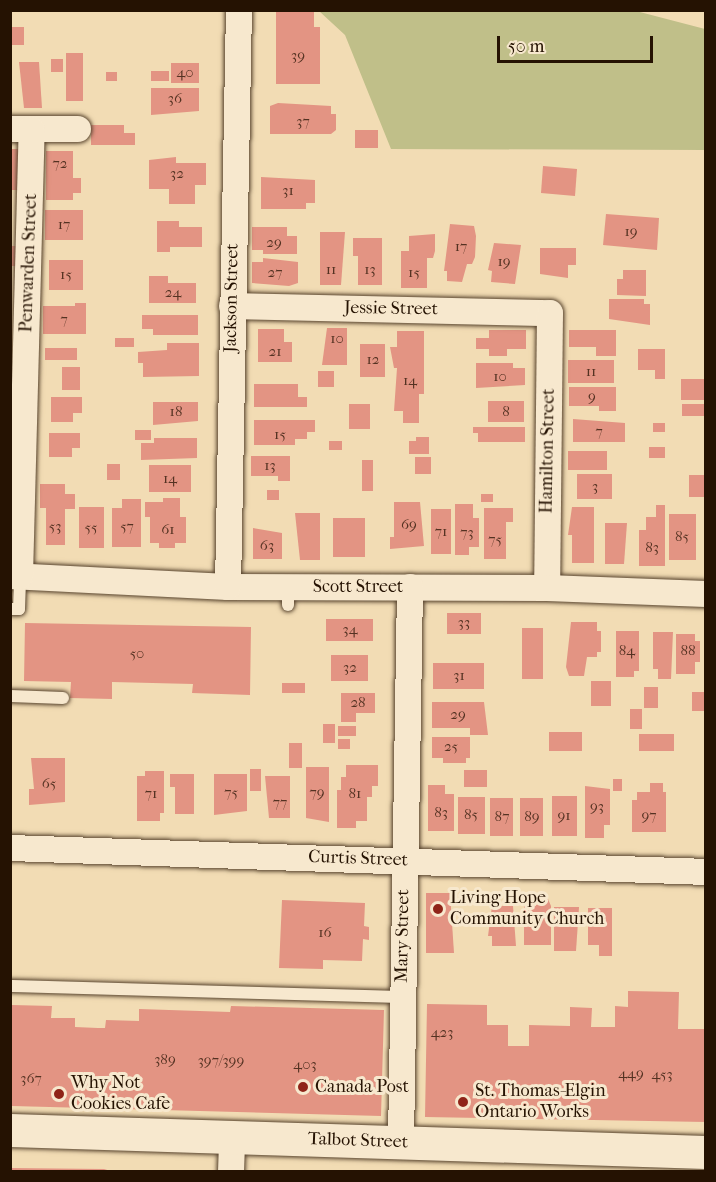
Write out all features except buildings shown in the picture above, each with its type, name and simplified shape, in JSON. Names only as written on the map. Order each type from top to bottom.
[{"type":"main road","name":"Talbot Street","points":[[10,1130],[401,1142],[690,1158]]},
{"type":"street","name":"Jackson Street","points":[[228,586],[239,10]]},
{"type":"street","points":[[21,129],[78,129]]},
{"type":"street","name":"Penwarden Street","points":[[15,576],[21,129]]},
{"type":"street","name":"Jessie Street","points":[[232,306],[550,313]]},
{"type":"street","name":"Hamilton Street","points":[[547,588],[550,313]]},
{"type":"street","name":"Scott Street","points":[[15,576],[228,586],[288,596],[410,587],[547,588],[705,594]]},
{"type":"street","name":"Mary Street","points":[[401,1142],[410,587]]},
{"type":"street","name":"Curtis Street","points":[[10,848],[172,862],[404,861],[705,872]]},
{"type":"street","points":[[231,1172],[232,1137]]},
{"type":"lane","points":[[10,609],[20,609],[15,576]]},
{"type":"lane","points":[[10,696],[63,698]]},
{"type":"lane","points":[[10,986],[402,997]]},
{"type":"shaded area","points":[[319,11],[636,11],[705,29],[705,150],[391,149],[345,35]]},
{"type":"place","name":"Living Hope Community Church","points":[[438,909]]},
{"type":"place","name":"Canada Post","points":[[303,1087]]},
{"type":"place","name":"Why Not Cookies Cafe","points":[[59,1094]]},
{"type":"place","name":"St. Thomas-Elgin Ontario Works","points":[[463,1102]]}]
